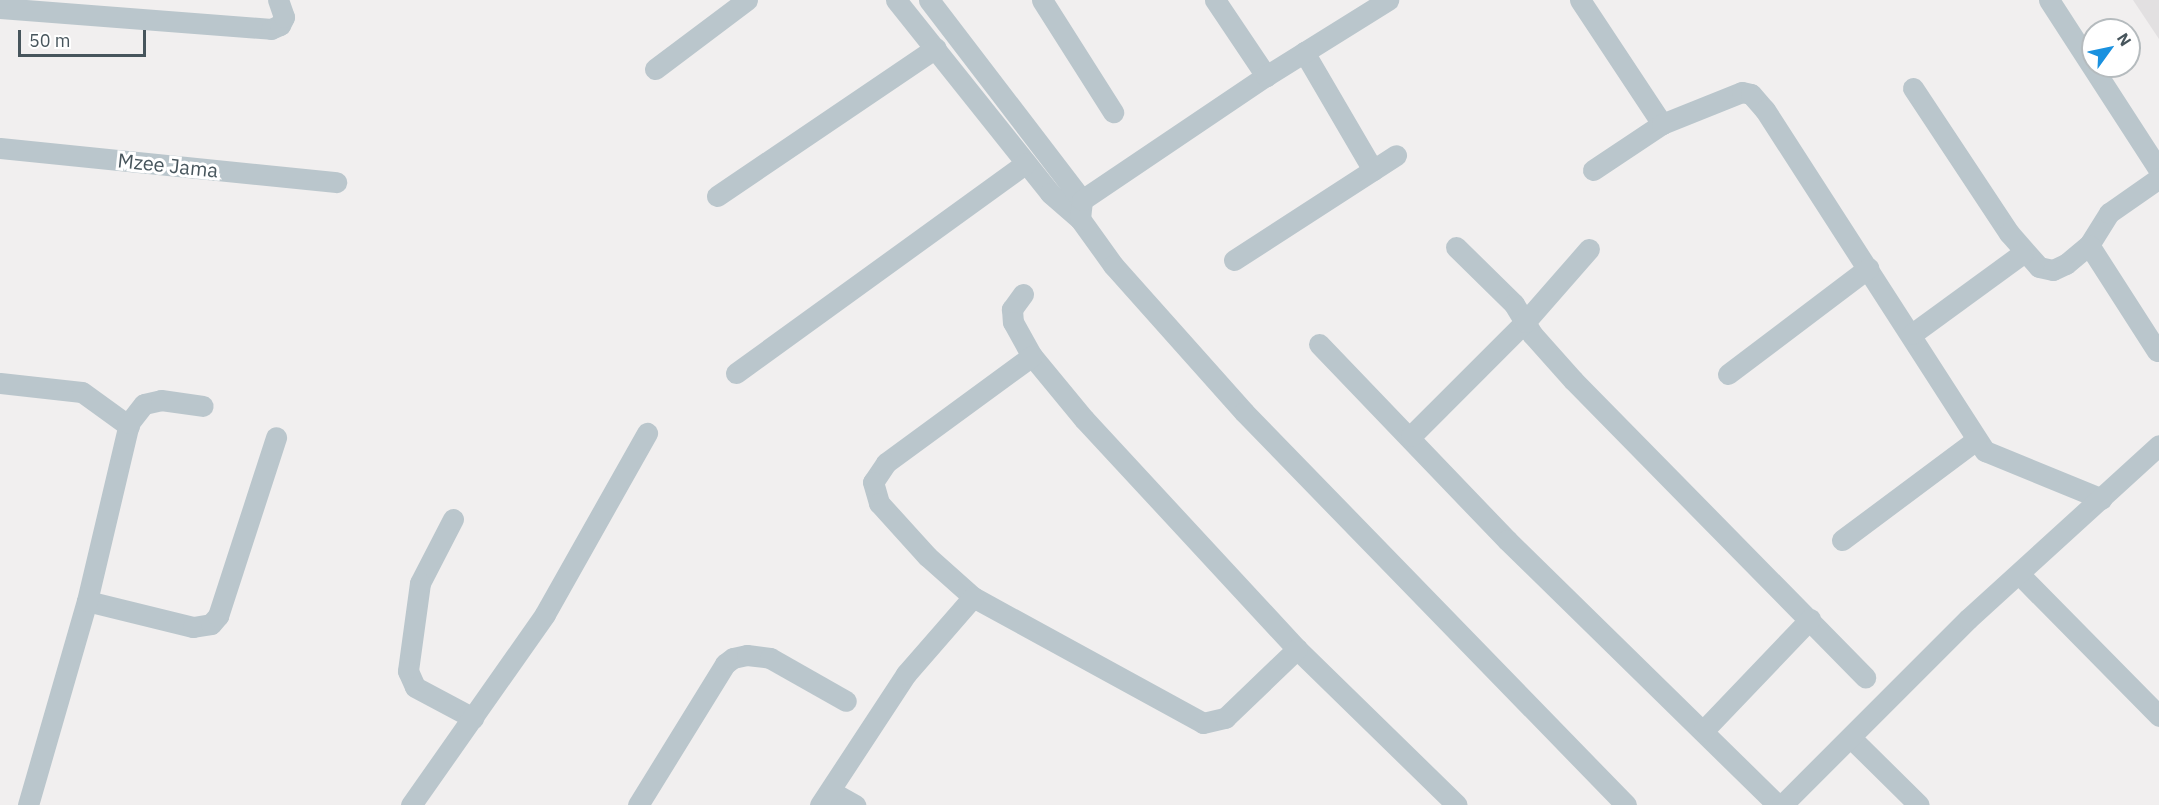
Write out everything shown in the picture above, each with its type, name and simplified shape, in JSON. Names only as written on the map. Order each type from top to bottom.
[{"type":"street","points":[[0,8],[271,29],[280,25],[284,17],[278,0]]},
{"type":"street","points":[[655,69],[747,0]]},
{"type":"street","points":[[896,0],[1050,193],[1081,209]]},
{"type":"street","points":[[929,0],[1081,209],[1113,265],[1244,412],[1626,805]]},
{"type":"street","points":[[1042,0],[1113,112]]},
{"type":"street","points":[[1215,0],[1266,76]]},
{"type":"street","points":[[1580,0],[1662,124]]},
{"type":"street","points":[[2049,0],[2159,170]]},
{"type":"street","points":[[1081,209],[1266,76],[1385,1]]},
{"type":"street","points":[[717,196],[936,48]]},
{"type":"street","points":[[1304,52],[1373,170]]},
{"type":"street","points":[[1913,88],[2032,264],[2053,270],[2089,245],[2109,213],[2159,178]]},
{"type":"street","points":[[1593,170],[1662,124],[1742,92],[1751,94],[1765,110],[1912,334],[1976,440],[1996,458],[2102,500]]},
{"type":"street","name":"Mzee Jama","points":[[0,148],[336,182]]},
{"type":"street","points":[[1234,260],[1396,155]]},
{"type":"street","points":[[736,373],[1026,163]]},
{"type":"street","points":[[2089,245],[2157,351]]},
{"type":"street","points":[[1456,247],[1514,304],[1525,322],[1588,395],[1810,619],[1864,677]]},
{"type":"street","points":[[1411,436],[1525,322],[1589,249]]},
{"type":"street","points":[[1912,334],[2023,253]]},
{"type":"street","points":[[1728,374],[1868,268]]},
{"type":"street","points":[[1023,294],[1010,315],[1032,356],[1084,419],[1297,649],[1457,805]]},
{"type":"street","points":[[1319,344],[1411,436],[1507,540],[1780,805],[1851,738],[1968,619],[2020,575],[2159,446]]},
{"type":"street","points":[[1032,356],[886,463],[873,482],[879,503],[927,556],[973,597],[1203,723],[1225,718],[1297,649]]},
{"type":"street","points":[[0,383],[82,392],[106,406],[129,426]]},
{"type":"street","points":[[28,805],[87,601],[129,426],[144,404],[161,400],[203,406]]},
{"type":"street","points":[[411,805],[544,614],[647,433]]},
{"type":"street","points":[[87,601],[193,627],[211,624],[218,616],[276,437]]},
{"type":"street","points":[[1842,540],[1976,440]]},
{"type":"street","points":[[453,519],[420,583],[408,671],[415,687],[473,718]]},
{"type":"street","points":[[2020,575],[2159,716]]},
{"type":"street","points":[[855,805],[825,798],[906,674],[973,597]]},
{"type":"street","points":[[1703,731],[1810,619]]},
{"type":"street","points":[[638,805],[725,664],[733,658],[755,655],[770,658],[846,701]]},
{"type":"street","points":[[1851,738],[1919,805]]},
{"type":"shaded area","points":[[2133,0],[2159,0],[2159,39]]}]
